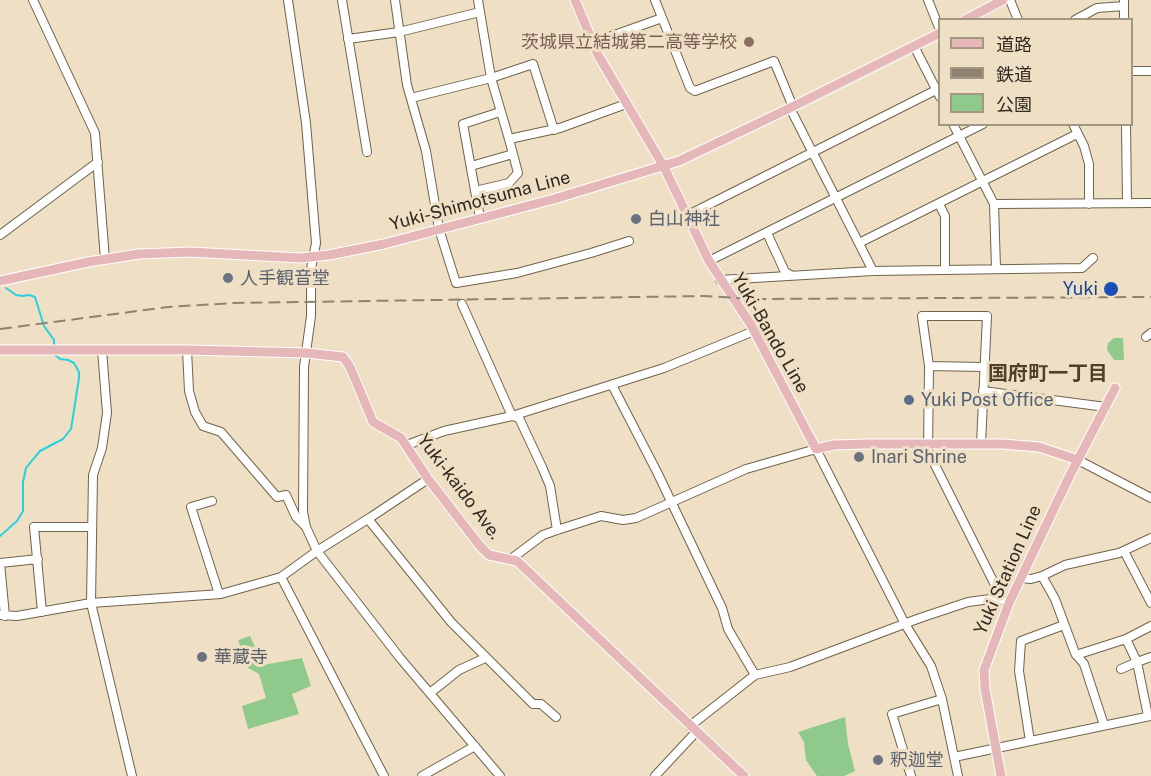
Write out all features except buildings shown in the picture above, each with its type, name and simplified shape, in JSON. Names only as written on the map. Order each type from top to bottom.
[{"type":"main road","name":"Yuki-Bando Line","points":[[575,0],[592,43],[664,166],[709,261],[754,331],[816,449]]},
{"type":"main road","points":[[969,18],[1003,0]]},
{"type":"main road","name":"Yuki-Shimotsuma Line","points":[[0,281],[105,259],[164,252],[313,257],[361,249],[439,229],[685,159],[914,46],[938,32]]},
{"type":"main road","name":"Yuki-kaido Ave.","points":[[0,351],[187,350],[307,353],[343,357],[373,422],[395,433],[407,445],[428,479],[487,553],[517,561],[744,776]]},
{"type":"main road","name":"Yuki Station Line","points":[[1001,776],[983,678],[984,670],[1009,603],[1077,460],[1115,388]]},
{"type":"main road","points":[[816,449],[841,445],[1030,446],[1048,449],[1077,460]]},
{"type":"street","points":[[33,0],[95,133],[105,259]]},
{"type":"street","points":[[288,0],[306,123],[316,243],[310,269],[312,302],[304,367],[303,512],[306,527],[317,550],[400,658],[500,776]]},
{"type":"street","points":[[342,0],[367,152]]},
{"type":"street","points":[[395,0],[406,85],[426,151],[439,229],[456,283],[517,273],[591,254],[629,241]]},
{"type":"street","points":[[475,191],[509,183],[518,173],[491,78],[478,0]]},
{"type":"street","points":[[655,0],[690,88],[695,91],[774,62],[813,153],[873,271]]},
{"type":"street","points":[[928,0],[938,28]]},
{"type":"street","points":[[1010,0],[1017,18]]},
{"type":"street","points":[[1078,18],[1096,8],[1124,3]]},
{"type":"street","points":[[348,39],[399,32],[480,12]]},
{"type":"street","points":[[592,43],[662,18]]},
{"type":"street","points":[[686,216],[938,92],[914,46]]},
{"type":"street","points":[[411,98],[491,78],[534,64],[554,130]]},
{"type":"street","points":[[1133,71],[1151,71]]},
{"type":"street","points":[[509,139],[554,130],[627,104]]},
{"type":"street","points":[[480,218],[463,124],[500,112]]},
{"type":"street","points":[[954,126],[994,204],[996,268]]},
{"type":"street","points":[[709,261],[979,126]]},
{"type":"street","points":[[1073,126],[1089,164],[1089,204]]},
{"type":"street","points":[[1126,126],[1127,203]]},
{"type":"street","points":[[859,243],[1077,134]]},
{"type":"street","points":[[471,166],[513,154]]},
{"type":"street","points":[[0,235],[98,162]]},
{"type":"street","points":[[994,204],[1151,203]]},
{"type":"street","points":[[939,204],[945,216],[945,269]]},
{"type":"street","points":[[766,233],[785,272],[791,276]]},
{"type":"street","points":[[720,280],[873,271],[1082,268],[1093,258]]},
{"type":"street","points":[[462,304],[512,416]]},
{"type":"street","points":[[981,444],[987,316],[922,316],[929,366],[928,451],[994,583],[998,598]]},
{"type":"street","points":[[407,445],[444,430],[512,416],[612,385],[706,352],[754,331]]},
{"type":"street","points":[[102,350],[107,413],[102,448],[93,475],[91,603],[132,776]]},
{"type":"street","points":[[187,350],[189,391],[195,412],[203,426],[221,432],[277,497],[286,495],[296,517],[306,527]]},
{"type":"street","points":[[929,366],[984,367]]},
{"type":"street","points":[[612,385],[647,451],[670,504],[722,609],[728,629],[755,675]]},
{"type":"street","points":[[983,391],[1106,407]]},
{"type":"street","points":[[512,416],[519,418],[542,467],[549,486],[557,530]]},
{"type":"street","points":[[511,559],[543,535],[601,516],[623,520],[636,518],[746,469],[816,449],[905,624],[931,666],[942,699],[958,776]]},
{"type":"street","points":[[1077,460],[1151,498]]},
{"type":"street","points":[[38,559],[0,562],[3,615],[17,616],[91,603],[219,594],[281,577],[317,550],[428,479]]},
{"type":"street","points":[[212,501],[191,507],[219,594]]},
{"type":"street","points":[[368,519],[451,622],[485,658],[532,704],[542,704],[556,717]]},
{"type":"street","points":[[42,612],[34,526],[92,527]]},
{"type":"street","points":[[1021,578],[1031,579],[1065,565],[1124,551],[1151,538]]},
{"type":"street","points":[[1124,551],[1151,603]]},
{"type":"street","points":[[1042,576],[1077,655],[1084,663],[1104,725]]},
{"type":"street","points":[[281,577],[384,776]]},
{"type":"street","points":[[655,776],[693,729],[755,675],[790,667],[968,602],[998,598],[1009,603]]},
{"type":"street","points":[[1030,741],[1019,671],[1021,641],[1064,625]]},
{"type":"street","points":[[1077,655],[1126,639],[1151,626]]},
{"type":"street","points":[[954,757],[1149,716],[1137,662],[1126,639]]},
{"type":"street","points":[[1121,669],[1151,657]]},
{"type":"street","points":[[430,693],[459,670],[485,658]]},
{"type":"street","points":[[911,776],[892,714],[942,699]]},
{"type":"street","points":[[422,776],[475,746]]},
{"type":"green space","points":[[1114,338],[1123,338],[1124,360],[1114,360],[1107,350],[1108,343]]},
{"type":"green space","points":[[250,636],[263,665],[302,658],[311,686],[292,694],[299,714],[248,729],[242,706],[266,698],[259,674],[248,668],[238,640]]},
{"type":"green space","points":[[845,717],[848,744],[855,771],[844,776],[817,776],[806,760],[804,742],[798,732]]},
{"type":"waterway","points":[[6,288],[16,295],[35,297],[44,326],[54,340],[54,346]]},
{"type":"waterway","points":[[0,536],[17,521],[23,511],[23,482],[26,468],[40,451],[63,439],[71,429],[79,372],[74,363],[60,359],[54,352]]},
{"type":"railway","points":[[0,329],[168,307],[233,303],[704,296],[754,299],[1151,297]]},
{"type":"place","name":"茨城県立結城第二高等学校","points":[[749,42]]},
{"type":"place","name":"白山神社","points":[[636,219]]},
{"type":"place","name":"人手観音堂","points":[[228,278]]},
{"type":"place","name":"Yuki","points":[[1111,289]]},
{"type":"place","name":"Yuki Post Office","points":[[909,400]]},
{"type":"place","name":"Inari Shrine","points":[[859,457]]},
{"type":"place","name":"華蔵寺","points":[[202,657]]},
{"type":"place","name":"釈迦堂","points":[[878,760]]},
{"type":"district","name":"国府町一丁目","points":[[1048,374]]}]
